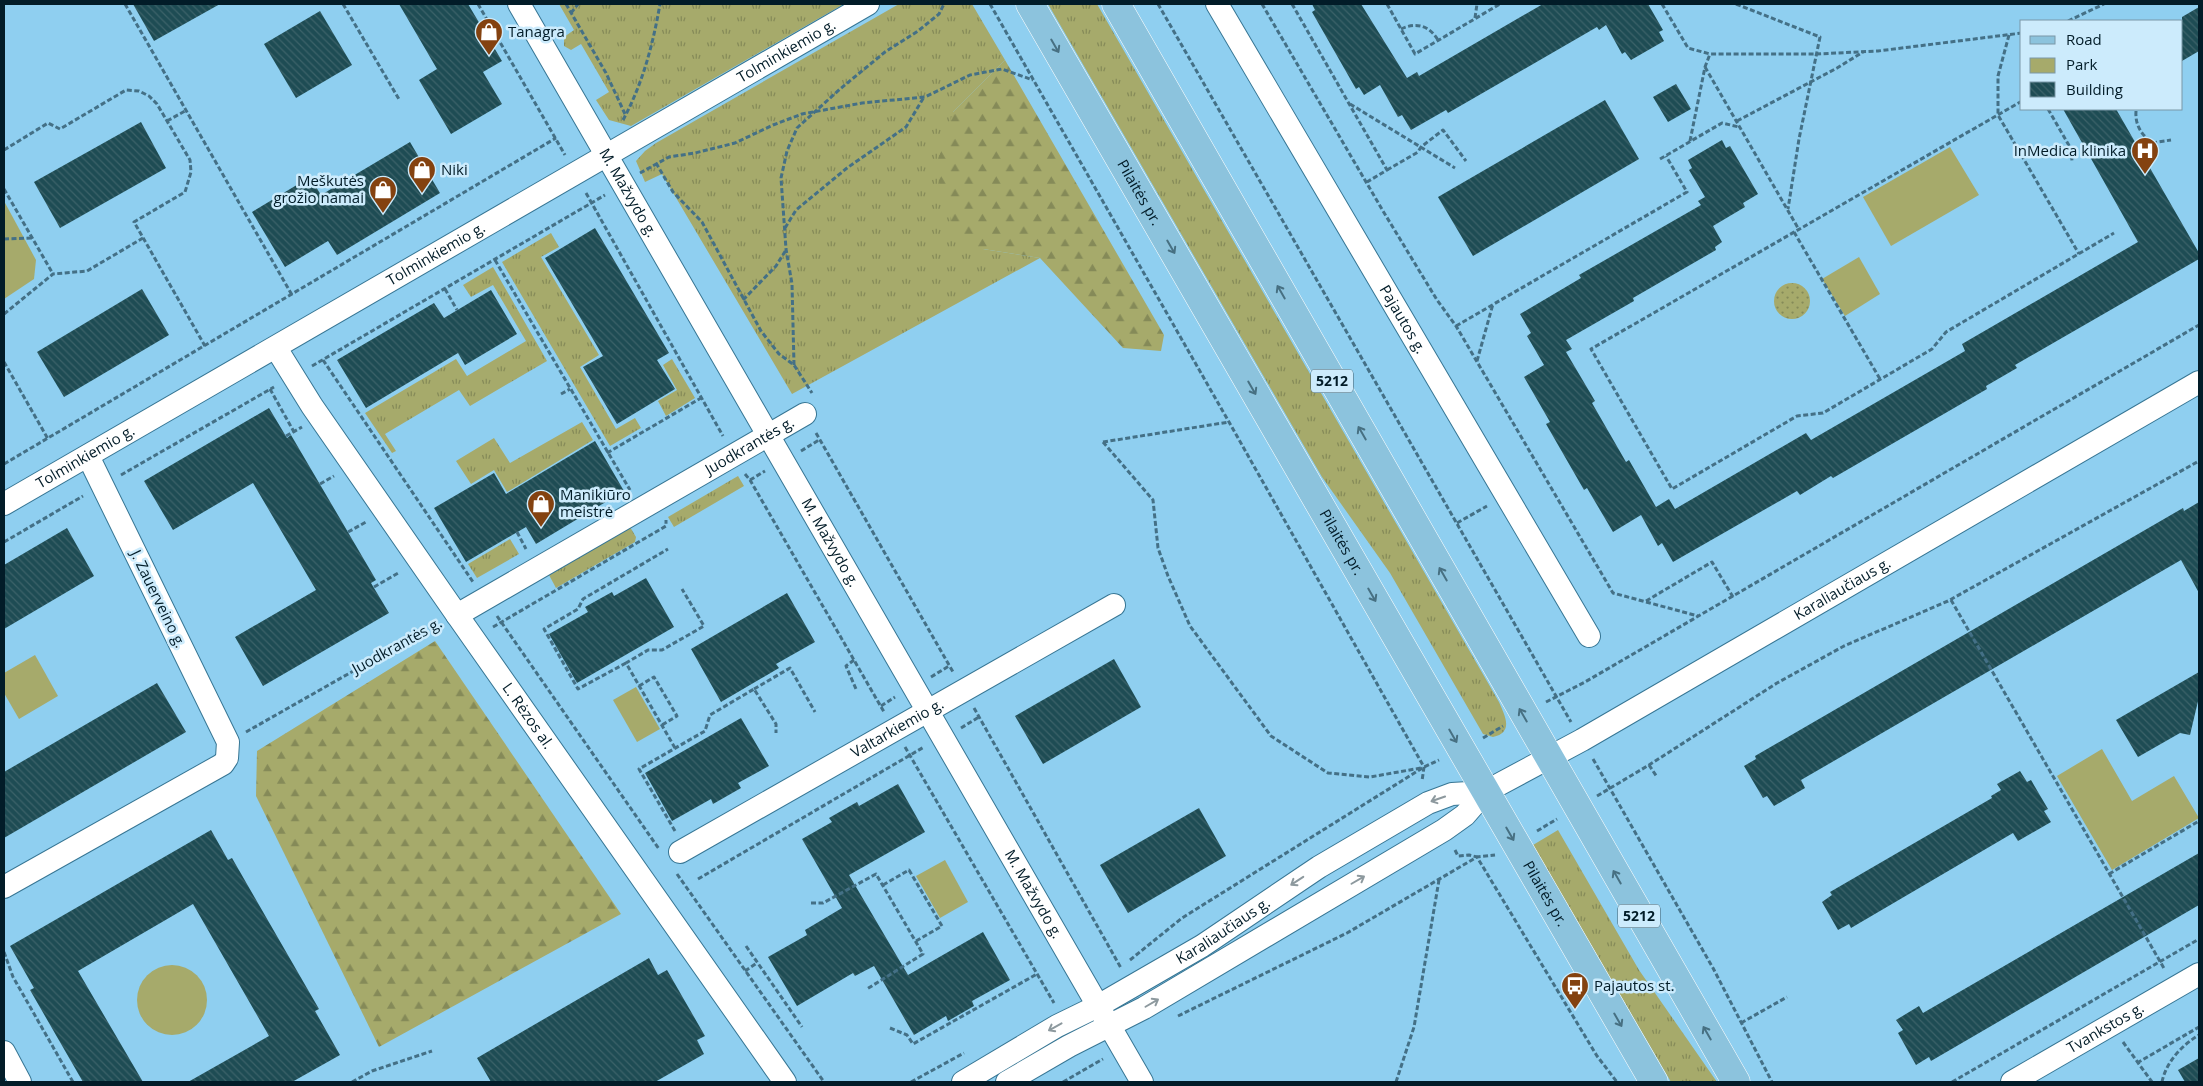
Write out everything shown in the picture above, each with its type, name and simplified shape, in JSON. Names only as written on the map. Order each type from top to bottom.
[{"type":"main road","name":"Pilaitės pr.","points":[[1030,4],[1654,1082]]},
{"type":"main road","name":"5212","points":[[1116,4],[1576,808],[1736,1082]]},
{"type":"street","name":"M. Mažvydo g.","points":[[519,4],[1142,1082]]},
{"type":"street","name":"Tolminkiemio g.","points":[[4,504],[868,4]]},
{"type":"street","name":"Pajautos g.","points":[[1217,4],[1589,636]]},
{"type":"street","name":"L. Rėzos al.","points":[[276,348],[312,406],[785,1082]]},
{"type":"street","name":"Karaliaučiaus g.","points":[[1007,1082],[1225,960],[1444,830],[1465,815],[1485,792],[1582,740],[2199,382]]},
{"type":"street","name":"Juodkrantės g.","points":[[457,615],[805,414]]},
{"type":"street","name":"J. Zauerveino g.","points":[[88,456],[228,742]]},
{"type":"street","name":"Valtarkiemio g.","points":[[675,855],[1114,605]]},
{"type":"street","points":[[4,887],[223,764],[227,758],[228,742]]},
{"type":"street","name":"Karaliaučiaus g.","points":[[963,1082],[1057,1026],[1132,987],[1224,932],[1319,867],[1428,803],[1452,794],[1485,792]]},
{"type":"street","name":"Tvankstos g.","points":[[2012,1082],[2199,974]]},
{"type":"street","points":[[4,1052],[20,1082]]},
{"type":"path","points":[[125,4],[180,96],[186,111],[220,172],[292,295]]},
{"type":"path","points":[[343,4],[400,101]]},
{"type":"path","points":[[478,4],[556,138],[733,456],[750,480]]},
{"type":"path","points":[[566,4],[606,73],[626,115]]},
{"type":"path","points":[[571,12],[578,4]]},
{"type":"path","points":[[607,154],[635,97],[654,40],[660,4]]},
{"type":"path","points":[[794,365],[792,284],[786,249],[781,178],[787,151],[797,128],[885,52],[918,31],[939,14],[944,4]]},
{"type":"path","points":[[990,4],[1424,767],[1424,778],[1419,786]]},
{"type":"path","points":[[1158,4],[1713,968],[1772,1082]]},
{"type":"path","points":[[1262,4],[1437,300],[1456,326],[1477,361],[1613,593],[1699,616]]},
{"type":"path","points":[[1292,4],[1388,170]]},
{"type":"path","points":[[1386,4],[1415,54],[1500,4]]},
{"type":"path","points":[[1475,18],[1477,4]]},
{"type":"path","points":[[1662,4],[1688,48],[1710,54],[1864,52],[2020,34]]},
{"type":"path","points":[[1736,4],[1820,37],[1799,139],[1788,208]]},
{"type":"path","points":[[2070,20],[2104,4]]},
{"type":"path","points":[[1401,29],[1418,25],[1426,27],[1434,32],[1438,40]]},
{"type":"path","points":[[2009,35],[1998,76],[1998,115],[2079,254]]},
{"type":"path","points":[[1736,121],[1864,52]]},
{"type":"path","points":[[1690,142],[1705,67],[1710,54]]},
{"type":"path","points":[[1705,67],[1798,228]]},
{"type":"path","points":[[637,175],[669,157],[735,143],[773,125],[815,112],[862,103],[925,97],[970,75],[1002,69],[1034,80]]},
{"type":"path","points":[[4,150],[48,123],[60,129],[126,90],[139,91],[149,96],[157,104],[190,160],[191,172],[185,192],[134,222],[205,346]]},
{"type":"path","points":[[785,228],[796,210],[847,168],[906,126],[925,97]]},
{"type":"path","points":[[2020,102],[1798,228],[1591,349],[1672,489],[1797,416],[1823,413],[1932,349],[1946,332],[2114,233]]},
{"type":"path","points":[[1350,104],[1455,168]]},
{"type":"path","points":[[2049,110],[2071,149],[2072,162]]},
{"type":"path","points":[[167,121],[186,111]]},
{"type":"path","points":[[2136,111],[2138,126],[2144,136],[2152,143],[2171,140]]},
{"type":"path","points":[[1660,159],[1722,123],[1740,127]]},
{"type":"path","points":[[1367,182],[1418,152],[1421,147],[1444,130],[1466,161]]},
{"type":"path","points":[[4,464],[556,138]]},
{"type":"path","points":[[1456,326],[1687,192],[1666,156]]},
{"type":"path","points":[[656,164],[674,192],[702,222],[743,301],[761,331],[779,354],[794,365],[812,393],[814,400],[805,414]]},
{"type":"path","points":[[220,172],[225,169]]},
{"type":"path","points":[[4,189],[53,274]]},
{"type":"path","points":[[1794,232],[1880,379]]},
{"type":"path","points":[[4,239],[32,238]]},
{"type":"path","points":[[4,311],[53,274],[87,271],[143,238]]},
{"type":"path","points":[[743,301],[776,266],[786,249]]},
{"type":"path","points":[[495,260],[632,493]]},
{"type":"path","points":[[445,289],[458,310]]},
{"type":"path","points":[[1477,361],[1492,304]]},
{"type":"path","points":[[1120,968],[1182,918],[1424,767],[1461,750],[1523,714],[1585,682],[2199,325]]},
{"type":"path","points":[[324,360],[484,599],[675,855],[745,971],[824,1082]]},
{"type":"path","points":[[4,362],[48,439]]},
{"type":"path","points":[[561,394],[570,389]]},
{"type":"path","points":[[270,390],[294,432]]},
{"type":"path","points":[[607,453],[701,398]]},
{"type":"path","points":[[1229,422],[1103,442],[1152,500],[1158,548],[1190,626],[1271,736],[1328,773],[1370,777],[1424,767]]},
{"type":"path","points":[[286,436],[307,424]]},
{"type":"path","points":[[820,440],[1132,987]]},
{"type":"path","points":[[1458,856],[1469,855],[1477,857],[1494,855],[1649,765],[1802,669],[1844,646],[1950,600],[2199,461]]},
{"type":"path","points":[[320,484],[339,473]]},
{"type":"path","points":[[1457,523],[1506,495]]},
{"type":"path","points":[[474,638],[666,526],[666,515]]},
{"type":"path","points":[[348,532],[371,519]]},
{"type":"path","points":[[516,532],[528,553]]},
{"type":"path","points":[[668,550],[583,599],[578,609],[544,629],[578,689],[648,650],[662,650],[704,626],[682,589]]},
{"type":"path","points":[[1645,602],[1712,562],[1733,597]]},
{"type":"path","points":[[374,587],[405,569]]},
{"type":"path","points":[[1950,600],[2176,988]]},
{"type":"path","name":"Juodkrantės g.","points":[[228,742],[441,621],[457,615]]},
{"type":"path","points":[[854,660],[846,666],[856,689]]},
{"type":"path","points":[[626,663],[675,748]]},
{"type":"path","points":[[675,855],[639,769],[705,731],[710,714],[790,668],[815,712]]},
{"type":"path","points":[[639,686],[654,677],[677,716],[662,725]]},
{"type":"path","points":[[754,689],[776,724],[776,733]]},
{"type":"path","points":[[698,879],[910,754],[979,717]]},
{"type":"path","points":[[1649,765],[1657,777]]},
{"type":"path","points":[[2109,874],[2199,821]]},
{"type":"path","points":[[1173,1019],[1347,933],[1477,857]]},
{"type":"path","points":[[1477,857],[1597,1056],[1617,1082]]},
{"type":"path","points":[[883,885],[909,870],[942,926],[916,941]]},
{"type":"path","points":[[812,903],[823,903],[876,874],[923,954],[867,989]]},
{"type":"path","points":[[1396,1082],[1414,1027],[1440,880]]},
{"type":"path","points":[[1952,1082],[2199,938]]},
{"type":"path","points":[[746,946],[802,1027]]},
{"type":"path","points":[[4,952],[13,977],[73,1082]]},
{"type":"path","points":[[745,971],[757,963]]},
{"type":"path","points":[[890,1028],[906,1035],[913,1044],[1037,974]]},
{"type":"path","points":[[1741,1023],[1787,997]]},
{"type":"path","points":[[2112,1024],[2137,1063],[2152,1082]]},
{"type":"path","points":[[2137,1063],[2199,1027]]},
{"type":"path","points":[[2162,1082],[2167,1064],[2190,1040],[2199,1035]]},
{"type":"path","points":[[1063,1082],[1122,1047]]},
{"type":"path","points":[[352,1082],[372,1071],[432,1051]]},
{"type":"green space","points":[[559,4],[844,4],[631,126],[609,120],[596,100],[609,92],[581,44],[571,50],[564,46],[564,37],[574,30]]},
{"type":"green space","points":[[899,4],[972,4],[1005,60],[953,112],[983,249],[1040,258],[792,394],[662,174],[645,182],[636,161],[656,143]]},
{"type":"green space","points":[[1048,4],[1097,4],[1499,702],[1506,723],[1504,731],[1500,735],[1493,737],[1483,734],[1390,573],[1322,477]]},
{"type":"green space","points":[[1005,60],[1164,335],[1161,351],[1123,348],[1040,258],[983,249],[956,234],[935,170],[953,112]]},
{"type":"green space","points":[[1950,147],[1979,195],[1891,246],[1863,197]]},
{"type":"green space","points":[[4,201],[36,260],[34,279],[4,299]]},
{"type":"green space","points":[[551,233],[559,247],[541,257],[599,355],[580,367],[616,429],[635,418],[641,428],[610,446],[502,262]]},
{"type":"green space","points":[[1859,257],[1880,294],[1845,316],[1822,279]]},
{"type":"green space","points":[[493,267],[547,361],[470,406],[459,390],[385,434],[396,451],[392,453],[365,413],[456,359],[467,376],[526,341],[493,285],[471,297],[463,285]]},
{"type":"green space","points":[[1792,283],[1799,284],[1805,288],[1809,294],[1809,308],[1805,314],[1799,318],[1792,319],[1785,318],[1779,314],[1775,308],[1774,301],[1775,294],[1779,288],[1785,284]]},
{"type":"green space","points":[[672,359],[695,398],[666,416],[658,401],[677,390],[663,365]]},
{"type":"green space","points":[[582,422],[593,440],[507,492],[494,470],[471,484],[456,461],[494,438],[510,463]]},
{"type":"green space","points":[[738,476],[744,486],[674,527],[668,517]]},
{"type":"green space","points":[[630,527],[636,537],[635,542],[556,588],[549,575]]},
{"type":"green space","points":[[510,539],[519,554],[477,578],[468,564]]},
{"type":"green space","points":[[435,641],[621,914],[379,1047],[256,796],[257,751]]},
{"type":"green space","points":[[35,655],[58,696],[19,719],[4,693],[4,673]]},
{"type":"green space","points":[[636,687],[660,729],[637,742],[613,700]]},
{"type":"green space","points":[[2102,749],[2132,801],[2174,776],[2199,818],[2112,870],[2057,776]]},
{"type":"green space","points":[[1558,830],[1639,970],[1717,1082],[1671,1082],[1533,845]]},
{"type":"green space","points":[[945,860],[968,902],[940,918],[916,876]]},
{"type":"green space","points":[[179,965],[192,971],[201,980],[205,986],[207,1000],[205,1014],[197,1025],[186,1033],[165,1035],[158,1033],[147,1025],[139,1014],[137,993],[139,986],[147,975],[158,967]]},
{"type":"building","points":[[133,4],[220,4],[154,41]]},
{"type":"building","points":[[399,4],[468,4],[502,61],[483,72],[502,104],[451,134],[419,80],[437,69]]},
{"type":"building","points":[[1312,4],[1361,4],[1407,78],[1417,72],[1419,76],[1543,4],[1648,4],[1663,30],[1659,32],[1664,41],[1631,60],[1625,52],[1622,54],[1606,25],[1599,30],[1597,27],[1448,113],[1446,110],[1411,130],[1402,115],[1398,117],[1380,85],[1364,95],[1359,87],[1356,89],[1312,12],[1315,10]]},
{"type":"building","points":[[2199,7],[2199,51],[2183,60],[2183,20],[2182,17]]},
{"type":"building","points":[[320,11],[352,65],[296,98],[264,44]]},
{"type":"building","points":[[1676,84],[1691,109],[1668,122],[1653,97]]},
{"type":"building","points":[[1605,100],[1639,159],[1473,256],[1438,197]]},
{"type":"building","points":[[2064,110],[2117,110],[2199,253],[2199,259],[2015,365],[2017,368],[1986,386],[1987,389],[1833,478],[1831,476],[1800,495],[1797,491],[1673,562],[1662,543],[1658,546],[1641,515],[1613,532],[1587,488],[1584,490],[1546,424],[1550,422],[1524,377],[1544,365],[1527,336],[1531,333],[1520,314],[1581,278],[1579,275],[1701,205],[1698,201],[1705,197],[1689,170],[1692,168],[1688,160],[1722,140],[1726,148],[1730,146],[1758,194],[1743,203],[1745,207],[1713,226],[1722,242],[1715,247],[1716,250],[1633,298],[1634,301],[1566,340],[1572,349],[1566,352],[1595,401],[1592,403],[1626,462],[1629,460],[1656,507],[1669,499],[1675,509],[1806,433],[1811,440],[1965,351],[1962,344],[2138,242]]},
{"type":"building","points":[[141,122],[166,168],[60,228],[34,182]]},
{"type":"building","points":[[410,142],[440,193],[337,255],[328,241],[285,267],[252,212],[310,177],[321,195]]},
{"type":"building","points":[[595,228],[669,353],[657,360],[675,389],[617,424],[583,367],[603,356],[545,258]]},
{"type":"building","points":[[142,289],[169,335],[64,397],[37,352]]},
{"type":"building","points":[[491,290],[517,334],[465,365],[458,353],[366,408],[337,360],[434,303],[444,318]]},
{"type":"building","points":[[269,408],[287,438],[291,435],[376,580],[371,583],[389,613],[263,686],[235,637],[316,590],[253,483],[173,530],[144,481]]},
{"type":"building","points":[[595,441],[624,491],[536,544],[526,527],[466,562],[434,508],[494,473],[506,494]]},
{"type":"building","points":[[2199,502],[2199,593],[2181,560],[1801,780],[1805,788],[1774,806],[1767,796],[1763,798],[1744,766],[1756,759],[1755,756],[2183,508],[2184,511]]},
{"type":"building","points":[[67,528],[94,576],[4,629],[4,565]]},
{"type":"building","points":[[646,578],[674,627],[577,683],[549,634],[588,612],[585,607],[612,592],[614,596]]},
{"type":"building","points":[[787,593],[815,642],[776,664],[779,668],[721,702],[691,649]]},
{"type":"building","points":[[1114,659],[1141,707],[1043,764],[1015,716]]},
{"type":"building","points":[[2199,672],[2199,697],[2190,735],[2180,733],[2138,757],[2116,720]]},
{"type":"building","points":[[157,683],[186,732],[4,838],[4,772]]},
{"type":"building","points":[[741,718],[769,766],[738,783],[741,788],[713,804],[711,799],[672,821],[645,773]]},
{"type":"building","points":[[2020,771],[2027,782],[2031,780],[2048,809],[2044,811],[2051,822],[2018,841],[2013,833],[1851,928],[1849,924],[1838,930],[1822,902],[1832,895],[1830,892],[1992,798],[1991,796],[2001,790],[1997,784]]},
{"type":"building","points":[[898,784],[925,832],[849,875],[908,975],[983,932],[1010,980],[972,1001],[974,1006],[948,1021],[946,1016],[914,1035],[874,966],[855,976],[853,973],[797,1006],[768,957],[807,935],[805,930],[842,908],[802,839],[832,822],[829,818],[857,802],[859,806]]},
{"type":"building","points":[[1199,808],[1226,856],[1128,913],[1100,865]]},
{"type":"building","points":[[211,830],[228,860],[232,858],[319,1009],[315,1011],[340,1055],[292,1082],[188,1082],[269,1036],[193,904],[78,971],[143,1082],[83,1082],[30,990],[34,988],[10,946]]},
{"type":"building","points":[[2199,853],[2199,905],[1931,1061],[1929,1057],[1916,1065],[1898,1033],[1903,1030],[1896,1020],[1919,1006],[1923,1013]]},
{"type":"building","points":[[649,958],[658,975],[667,970],[705,1036],[697,1040],[704,1054],[655,1082],[491,1082],[477,1058]]},
{"type":"building","points":[[2199,1058],[2199,1082],[2185,1082],[2178,1070]]},
{"type":"place","name":"Tanagra","points":[[489,56]]},
{"type":"place","name":"InMedica klinika","points":[[2145,175]]},
{"type":"place","name":"Niki","points":[[422,194]]},
{"type":"place","name":"Meškutės grožio namai","points":[[383,214]]},
{"type":"place","name":"Manikiūro meistrė","points":[[541,528]]},
{"type":"place","name":"Pajautos st.","points":[[1575,1010]]}]
